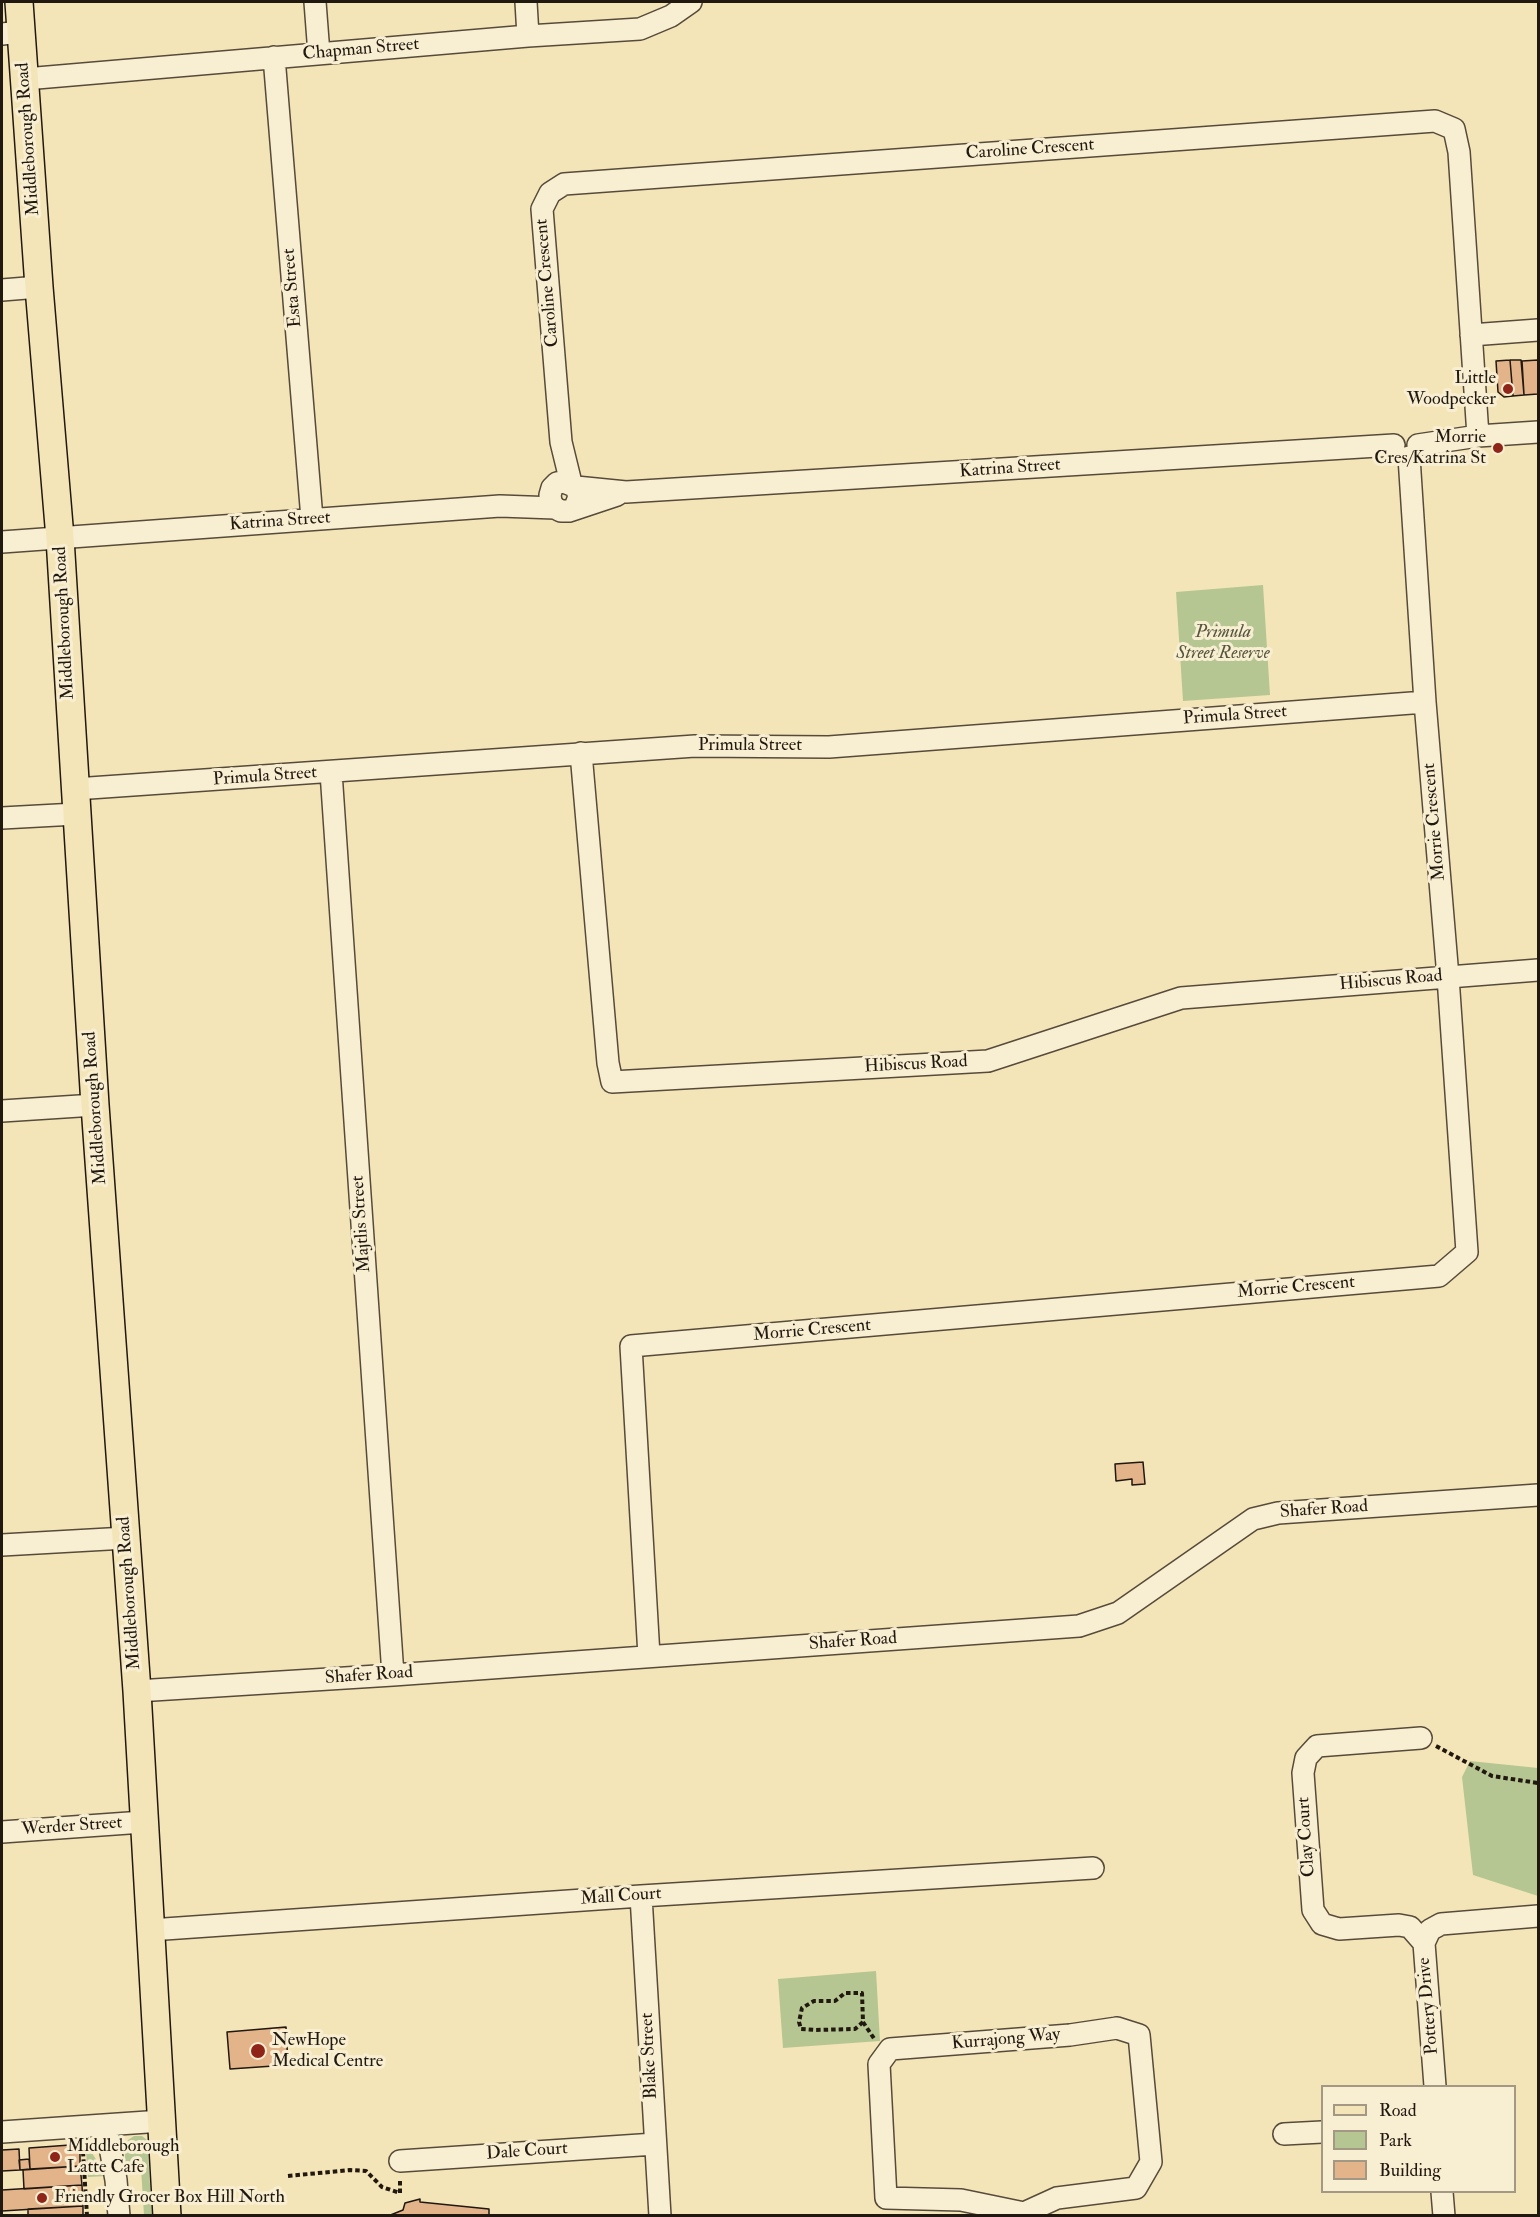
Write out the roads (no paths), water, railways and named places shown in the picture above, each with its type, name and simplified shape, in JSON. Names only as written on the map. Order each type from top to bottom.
[{"type":"main road","name":"Middleborough Road","points":[[19,2],[11,33],[25,79],[39,287],[60,538],[95,1106],[136,1691],[167,2216]]},
{"type":"street","points":[[315,2],[319,54]]},
{"type":"street","points":[[525,2],[528,36]]},
{"type":"street","name":"Chapman Street","points":[[25,79],[640,28],[671,16],[691,2]]},
{"type":"street","name":"Esta Street","points":[[274,57],[312,519]]},
{"type":"street","name":"Caroline Crescent","points":[[564,493],[542,209],[549,193],[564,184],[1435,121],[1454,129],[1459,152],[1478,436]]},
{"type":"street","points":[[2,290],[39,287]]},
{"type":"street","points":[[1471,335],[1539,330]]},
{"type":"street","name":"Katrina Street","points":[[2,542],[500,506],[564,493],[626,492],[1407,449],[1478,436],[1539,432]]},
{"type":"street","name":"Morrie Crescent","points":[[649,1656],[631,1346],[1439,1276],[1467,1252],[1407,449]]},
{"type":"street","name":"Primula Street","points":[[2,818],[76,802],[331,772],[695,746],[829,747],[1425,702]]},
{"type":"street","name":"Hibiscus Road","points":[[581,753],[608,1063],[612,1082],[988,1061],[1181,998],[1539,970]]},
{"type":"street","name":"Majtlis Street","points":[[331,772],[393,1675]]},
{"type":"street","points":[[2,1112],[95,1106]]},
{"type":"street","name":"Shafer Road","points":[[136,1691],[1079,1626],[1118,1613],[1252,1519],[1278,1513],[1539,1495]]},
{"type":"street","points":[[2,1545],[126,1538]]},
{"type":"street","name":"Clay Court","points":[[1421,1738],[1317,1746],[1306,1758],[1303,1773],[1313,1910],[1322,1924],[1339,1929],[1399,1925],[1410,1927],[1424,1943]]},
{"type":"street","name":"Werder Street","points":[[2,1832],[143,1822]]},
{"type":"street","name":"Mall Court","points":[[150,1930],[1093,1868]]},
{"type":"street","name":"Blake Street","points":[[641,1896],[660,2216]]},
{"type":"street","name":"Pottery Drive","points":[[1435,2085],[1424,1943],[1430,1930],[1441,1924],[1539,1916]]},
{"type":"street","name":"Kurrajong Way","points":[[1117,2028],[1139,2035],[1151,2162],[1136,2188],[1057,2198],[1024,2214],[961,2200],[886,2198],[879,2064],[890,2049],[1070,2035],[1117,2028]]},
{"type":"street","points":[[2,2132],[162,2121]]},
{"type":"street","points":[[106,2125],[116,2180],[119,2216]]},
{"type":"street","points":[[1284,2134],[1321,2132]]},
{"type":"street","name":"Dale Court","points":[[400,2161],[655,2144]]},
{"type":"street","points":[[1443,2193],[1444,2216]]},
{"type":"place","name":"Little Woodpecker","points":[[1508,389]]},
{"type":"place","name":"Morrie Cres/Katrina St","points":[[1498,448]]},
{"type":"place","name":"NewHope Medical Centre","points":[[258,2051]]},
{"type":"place","name":"Middleborough Latte Cafe","points":[[55,2157]]},
{"type":"place","name":"Friendly Grocer Box Hill North","points":[[42,2198]]},
{"type":"park label","name":"Primula Street Reserve","points":[[1223,643]]}]
